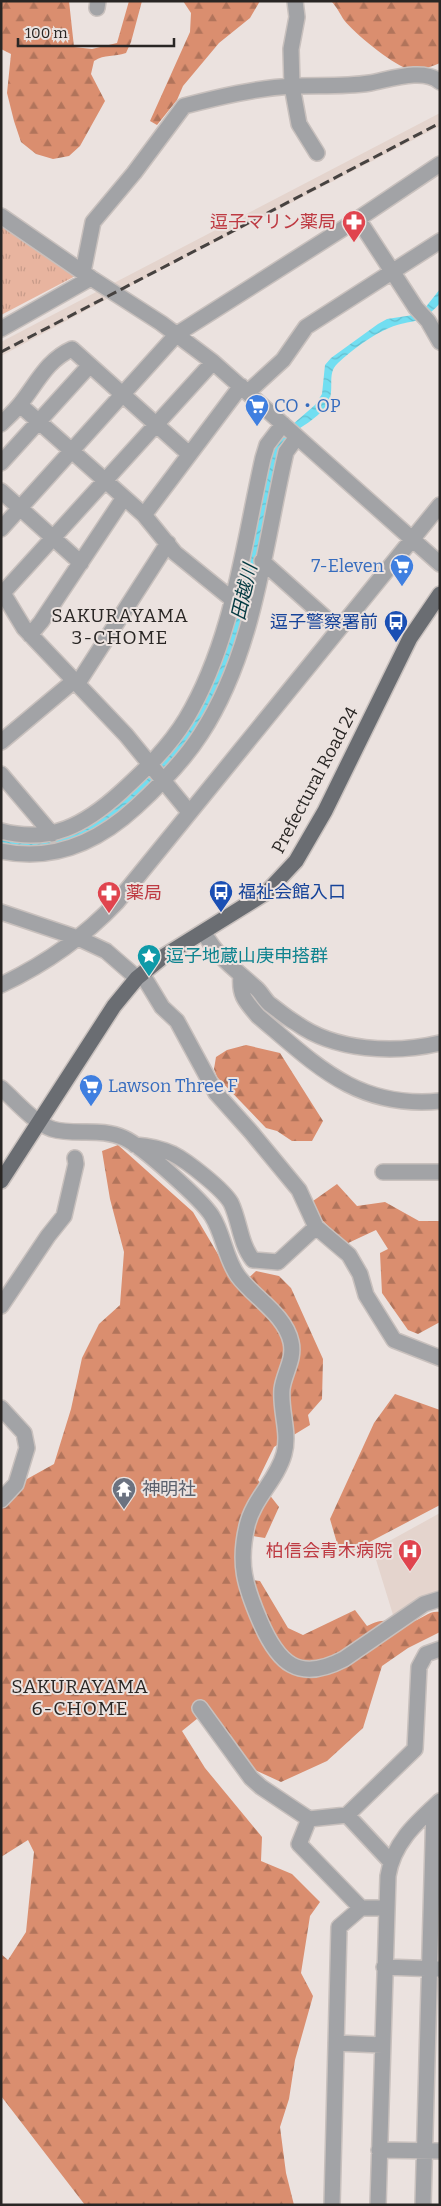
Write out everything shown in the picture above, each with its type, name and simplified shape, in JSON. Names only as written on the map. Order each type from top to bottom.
[{"type":"main road","name":"Prefectural Road 24","points":[[1,1181],[114,1006],[140,976],[164,956],[204,933],[267,892],[296,861],[325,811],[410,638],[440,594]]},
{"type":"street","points":[[295,1],[297,17],[291,49],[292,86],[299,124],[317,153]]},
{"type":"street","points":[[87,275],[93,222],[134,173],[184,106],[247,92],[292,86],[335,86],[370,83],[405,76],[432,76],[440,82]]},
{"type":"street","points":[[1,529],[177,334],[439,166]]},
{"type":"street","points":[[1,216],[177,334],[213,362],[440,564]]},
{"type":"street","points":[[358,219],[416,308],[428,321],[440,342]]},
{"type":"street","points":[[144,515],[189,454],[244,389],[283,360],[306,327],[440,241]]},
{"type":"street","points":[[1,329],[87,275]]},
{"type":"street","points":[[1,424],[20,404],[50,363],[60,354],[72,349],[189,454]]},
{"type":"street","points":[[189,812],[126,734],[30,634],[2,593],[213,362]]},
{"type":"street","points":[[1,463],[90,365]]},
{"type":"street","points":[[20,404],[144,515],[175,553],[234,600],[252,604]]},
{"type":"street","points":[[1,851],[16,854],[50,853],[88,842],[121,820],[162,780],[201,734],[233,670],[247,630],[290,431]]},
{"type":"street","points":[[1,831],[33,836],[52,834],[82,822],[99,810],[150,766],[186,719],[217,654],[234,600],[262,458],[267,445],[290,431]]},
{"type":"street","points":[[1,491],[81,563]]},
{"type":"street","points":[[30,634],[42,622],[124,499]]},
{"type":"street","points":[[1,985],[40,965],[78,938],[117,902],[440,505]]},
{"type":"street","points":[[1,742],[76,681],[168,543]]},
{"type":"street","points":[[262,561],[338,629]]},
{"type":"street","points":[[1,774],[52,834]]},
{"type":"street","points":[[1,912],[78,938],[106,951],[140,976],[162,1007],[178,1021],[216,1093],[299,1190],[316,1227],[349,1255],[360,1274],[366,1296],[394,1340],[440,1358]]},
{"type":"street","points":[[204,933],[218,955],[257,988],[271,1005],[296,1024],[330,1039],[379,1050],[419,1048],[440,1043]]},
{"type":"street","points":[[241,976],[240,990],[248,1005],[258,1016],[326,1072],[363,1093],[382,1098],[420,1103],[440,1101]]},
{"type":"street","points":[[1,1088],[40,1123],[53,1129],[117,1135],[135,1145],[204,1205],[219,1230],[232,1266],[240,1278],[288,1332],[292,1344],[292,1356],[282,1388],[282,1405],[287,1440],[284,1456],[257,1502],[247,1524],[242,1551],[243,1574],[247,1590],[275,1650],[286,1661],[300,1668],[314,1670],[330,1666],[344,1659],[424,1604],[440,1598]]},
{"type":"street","points":[[135,1145],[152,1146],[174,1154],[220,1189],[231,1203],[247,1253],[253,1260],[278,1262],[316,1227]]},
{"type":"street","points":[[1,1306],[64,1216],[76,1164],[75,1158]]},
{"type":"street","points":[[383,1172],[440,1172]]},
{"type":"street","points":[[1,1408],[24,1433],[27,1448],[16,1484],[1,1500]]},
{"type":"street","points":[[200,1708],[251,1778],[260,1787],[309,1819],[347,1815],[416,1749],[418,1668],[426,1654],[440,1649]]},
{"type":"street","points":[[378,2205],[386,1908],[390,1861],[400,1842],[411,1828],[437,1804]]},
{"type":"street","points":[[423,2205],[432,2151],[437,1804]]},
{"type":"street","points":[[347,1815],[390,1861]]},
{"type":"street","points":[[309,1819],[299,1844],[361,1908]]},
{"type":"street","points":[[332,2205],[339,1927],[361,1908],[386,1908]]},
{"type":"street","points":[[384,1967],[435,1969]]},
{"type":"street","points":[[336,2043],[382,2044]]},
{"type":"street","points":[[379,2150],[432,2151]]},
{"type":"shaded area","points":[[440,113],[440,126],[123,290],[112,284]]},
{"type":"shaded area","points":[[100,290],[111,297],[1,356],[1,342]]},
{"type":"shaded area","name":"柏信会青木病院","points":[[440,1513],[440,1594],[394,1618],[373,1550]]},
{"type":"green space","points":[[1,1],[69,1],[74,47],[92,49],[117,43],[129,1],[142,1],[131,42],[126,53],[102,57],[94,61],[91,74],[105,101],[80,146],[69,156],[53,159],[36,154],[21,142],[7,93],[11,54],[1,49]]},
{"type":"green space","points":[[183,1],[260,1],[250,18],[219,43],[183,86],[177,100],[157,125],[150,121],[190,32],[191,13]]},
{"type":"green space","points":[[331,1],[440,1],[440,63],[428,68],[419,69],[410,69],[400,65],[373,47],[356,32],[344,20]]},
{"type":"green space","points":[[1,216],[83,272],[1,315]]},
{"type":"green space","points":[[246,1045],[280,1053],[323,1121],[312,1141],[292,1141],[277,1131],[266,1128],[217,1077],[214,1069],[216,1057],[227,1050]]},
{"type":"green space","points":[[118,1145],[193,1212],[238,1288],[256,1271],[279,1276],[291,1288],[323,1359],[322,1399],[308,1415],[310,1425],[274,1447],[258,1480],[279,1507],[265,1538],[241,1534],[252,1580],[260,1581],[288,1628],[303,1635],[355,1610],[367,1626],[380,1621],[414,1621],[430,1613],[440,1612],[440,1632],[408,1648],[382,1666],[363,1728],[327,1761],[281,1782],[255,1770],[215,1719],[198,1718],[182,1731],[205,1768],[262,1837],[261,1861],[292,1874],[320,1902],[310,1916],[301,1973],[313,1996],[295,2060],[289,2099],[280,2127],[286,2173],[294,2205],[85,2205],[1,2096],[1,1954],[8,1960],[26,1932],[34,1852],[28,1840],[1,1857],[1,1506],[27,1479],[54,1464],[71,1409],[82,1358],[99,1324],[120,1305],[124,1252],[110,1199],[102,1151]]},
{"type":"green space","points":[[337,1184],[357,1206],[385,1202],[419,1221],[440,1221],[440,1322],[418,1334],[408,1330],[382,1293],[380,1253],[388,1249],[376,1230],[346,1244],[321,1219],[313,1201]]},
{"type":"green space","points":[[395,1394],[440,1410],[440,1505],[341,1557],[330,1519],[374,1423]]},
{"type":"water","name":"田越川","points":[[440,289],[440,303],[427,316],[383,331],[362,343],[338,363],[332,372],[331,395],[326,406],[313,419],[288,437],[248,610],[232,658],[202,723],[156,781],[98,831],[49,849],[1,848],[1,837],[74,832],[191,718],[268,457],[277,438],[315,405],[322,394],[325,365],[331,358],[387,319],[413,315],[425,308]]},
{"type":"railway","points":[[1,352],[440,123]]},
{"type":"place","name":"逗子マリン薬局","points":[[354,243]]},
{"type":"place","name":"CO・OP","points":[[257,427]]},
{"type":"place","name":"7-Eleven","points":[[402,587]]},
{"type":"place","name":"逗子警察署前","points":[[396,643]]},
{"type":"place","name":"福祉会館入口","points":[[221,913]]},
{"type":"place","name":"薬局","points":[[109,914]]},
{"type":"place","name":"逗子地蔵山庚申搭群","points":[[149,977]]},
{"type":"place","name":"Lawson Three F","points":[[91,1107]]},
{"type":"place","name":"神明社","points":[[124,1510]]},
{"type":"place","name":"柏信会青木病院","points":[[410,1572]]},
{"type":"district","name":"SAKURAYAMA 3-CHOME","points":[[120,626]]},
{"type":"district","name":"SAKURAYAMA 6-CHOME","points":[[80,1697]]}]
